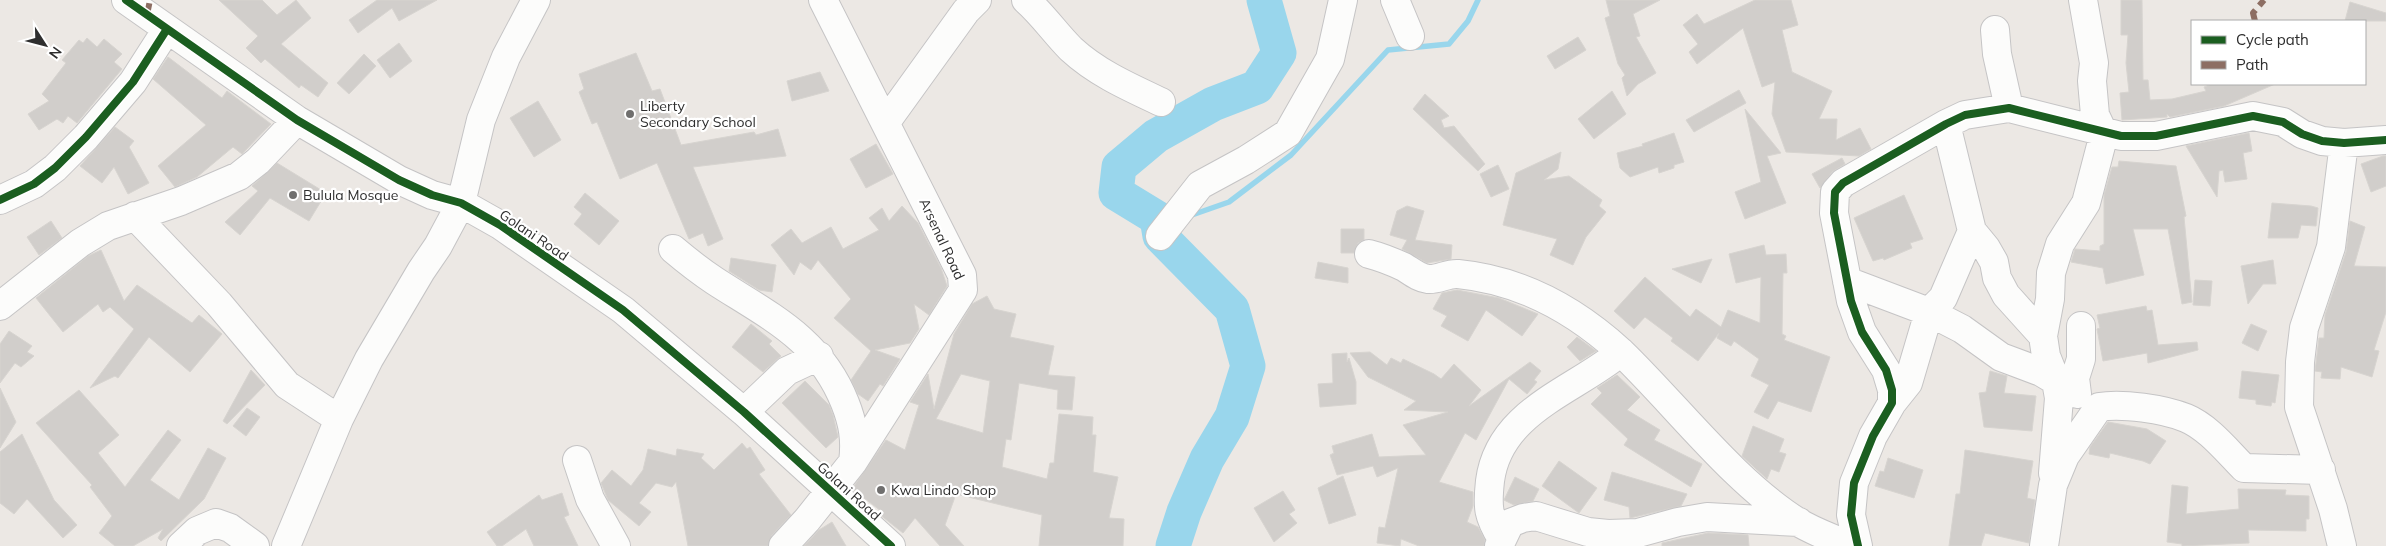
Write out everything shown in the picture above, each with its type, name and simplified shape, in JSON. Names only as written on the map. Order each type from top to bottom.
[{"type":"street","name":"Golani Road","points":[[126,0],[297,120],[398,180],[432,195],[461,204],[500,226],[623,310],[744,412],[891,546]]},
{"type":"street","points":[[286,546],[339,419],[369,359],[420,271],[438,246],[461,204],[482,120],[506,57],[536,0]]},
{"type":"street","name":"Arsenal Road","points":[[783,546],[831,491],[853,462],[963,290],[962,275],[886,122],[858,72],[824,0]]},
{"type":"street","points":[[886,122],[966,11],[977,0]]},
{"type":"street","points":[[1026,0],[1090,66],[1120,83],[1161,102]]},
{"type":"street","points":[[1160,236],[1200,185],[1246,160],[1288,133],[1330,59],[1344,0]]},
{"type":"street","points":[[1395,0],[1410,36]]},
{"type":"street","points":[[2039,336],[2050,299],[2051,274],[2060,244],[2086,203],[2104,134],[2096,115],[2092,81],[2094,63],[2083,0]]},
{"type":"street","points":[[0,200],[34,184],[80,143],[133,82],[168,29]]},
{"type":"street","points":[[1995,30],[1997,54],[2009,108]]},
{"type":"street","points":[[1892,403],[1890,378],[1862,332],[1851,301],[1837,234],[1834,213],[1835,192],[1843,183],[1946,124],[1974,113],[2009,108],[2104,134],[2138,137],[2156,136],[2253,116],[2283,122],[2302,134],[2322,141],[2344,143],[2386,140]]},
{"type":"street","points":[[0,306],[80,243],[108,226],[213,189],[238,176],[258,161],[297,120]]},
{"type":"street","points":[[1946,124],[1972,231],[1986,248],[1994,262],[1997,278],[2006,295],[2039,336],[2067,388]]},
{"type":"street","points":[[2342,546],[2321,470],[2299,407],[2300,362],[2304,328],[2330,247],[2344,143]]},
{"type":"street","points":[[135,216],[219,304],[287,385],[339,419]]},
{"type":"street","points":[[1858,546],[1851,515],[1854,482],[1874,436],[1892,403],[1908,383],[1930,312],[1943,298],[1972,231]]},
{"type":"street","points":[[672,249],[714,280],[779,321],[819,356],[837,385],[852,421],[855,442],[853,462]]},
{"type":"street","points":[[1368,254],[1396,263],[1425,278],[1430,279],[1456,274],[1520,287],[1566,310],[1600,333],[1621,352],[1745,480],[1771,503],[1798,522],[1850,546]]},
{"type":"street","points":[[1847,280],[1930,312],[1962,329],[2001,356],[2042,372],[2078,396],[2066,456]]},
{"type":"street","points":[[2044,546],[2053,485],[2052,462],[2067,388],[2081,359],[2081,326]]},
{"type":"street","points":[[1500,542],[1487,505],[1496,456],[1503,442],[1540,406],[1568,386],[1607,364],[1621,352]]},
{"type":"street","points":[[744,412],[787,371],[819,356]]},
{"type":"street","points":[[2053,485],[2066,456],[2099,407],[2117,404],[2186,418],[2204,430],[2244,468],[2321,470]]},
{"type":"street","points":[[577,460],[590,499],[616,546]]},
{"type":"street","points":[[1500,542],[1510,523],[1536,516],[1580,530],[1608,534],[1638,532],[1707,517],[1798,522]]},
{"type":"street","points":[[181,546],[197,531],[216,522],[230,528],[254,546]]},
{"type":"building","points":[[219,0],[262,0],[277,15],[296,0],[311,18],[281,44],[328,83],[318,97],[301,85],[299,88],[265,59],[261,63],[246,48],[258,36]]},
{"type":"building","points":[[377,0],[437,0],[399,21],[392,8],[358,33],[349,20]]},
{"type":"building","points":[[1606,0],[1660,0],[1633,14],[1640,36],[1636,37],[1656,73],[1638,84],[1627,96],[1622,78],[1625,75],[1618,64],[1605,18],[1610,16]]},
{"type":"building","points":[[1755,0],[1791,0],[1798,25],[1782,30],[1792,72],[1832,91],[1819,119],[1837,119],[1836,140],[1860,128],[1871,149],[1859,156],[1786,152],[1772,114],[1775,82],[1762,87],[1743,28],[1697,64],[1689,52],[1698,44],[1683,25],[1697,14],[1704,24]]},
{"type":"building","points":[[2121,0],[2142,0],[2143,80],[2148,80],[2150,100],[2172,99],[2206,91],[2204,87],[2209,85],[2273,85],[2224,106],[2170,117],[2167,114],[2167,117],[2122,120],[2120,93],[2129,92],[2126,63],[2128,35],[2121,35]]},
{"type":"building","points":[[2350,2],[2386,13],[2386,21],[2345,20]]},
{"type":"building","points":[[1578,37],[1586,50],[1555,69],[1547,56]]},
{"type":"building","points":[[87,38],[97,47],[104,39],[122,54],[114,62],[122,69],[77,123],[68,116],[63,123],[57,119],[39,130],[28,114],[49,101],[42,94],[66,63],[62,60],[79,40],[83,43]]},
{"type":"building","points":[[399,43],[412,61],[390,78],[377,60]]},
{"type":"building","points":[[636,53],[652,91],[660,89],[681,145],[754,132],[756,135],[778,129],[786,156],[693,167],[723,239],[708,246],[703,233],[689,239],[657,163],[620,179],[597,122],[592,124],[579,92],[584,89],[579,74]]},
{"type":"building","points":[[364,54],[376,66],[349,94],[337,83]]},
{"type":"building","points":[[168,57],[222,98],[227,91],[271,124],[242,154],[233,147],[197,177],[175,187],[158,166],[206,125],[153,79]]},
{"type":"building","points":[[820,72],[829,91],[792,101],[787,81]]},
{"type":"building","points":[[1739,90],[1746,103],[1694,132],[1686,120]]},
{"type":"building","points":[[1612,91],[1626,114],[1594,139],[1578,119]]},
{"type":"building","points":[[1425,94],[1449,116],[1441,120],[1444,128],[1454,126],[1485,164],[1478,171],[1413,109]]},
{"type":"building","points":[[538,101],[561,140],[534,157],[510,118]]},
{"type":"building","points":[[1745,109],[1781,153],[1767,156],[1786,203],[1745,219],[1735,192],[1761,182]]},
{"type":"building","points":[[115,127],[134,141],[129,147],[149,183],[128,194],[114,167],[102,183],[80,166]]},
{"type":"building","points":[[1674,133],[1684,162],[1659,173],[1658,167],[1630,177],[1620,168],[1617,153],[1643,146],[1642,144]]},
{"type":"building","points":[[2249,133],[2252,151],[2243,153],[2247,179],[2225,182],[2223,170],[2219,171],[2217,197],[2186,146]]},
{"type":"building","points":[[876,144],[893,174],[866,188],[850,159]]},
{"type":"building","points":[[1561,152],[1558,169],[1544,180],[1569,176],[1602,200],[1599,206],[1606,212],[1586,237],[1573,265],[1550,255],[1557,239],[1503,225],[1516,173]]},
{"type":"building","points":[[2386,156],[2386,186],[2371,192],[2361,164]]},
{"type":"building","points":[[1842,158],[1845,164],[1832,172],[1820,188],[1812,174]]},
{"type":"building","points":[[2119,161],[2176,166],[2186,216],[2184,217],[2192,302],[2182,304],[2168,229],[2133,229],[2144,275],[2106,284],[2103,268],[2071,262],[2075,249],[2100,251],[2100,246],[2104,244],[2104,195],[2112,167],[2118,167]]},
{"type":"building","points":[[277,163],[326,193],[309,221],[270,198],[240,235],[225,222],[258,191],[252,186]]},
{"type":"building","points":[[1498,165],[1509,189],[1491,197],[1480,174]]},
{"type":"building","points":[[585,193],[619,221],[599,245],[574,224],[582,214],[574,207]]},
{"type":"building","points":[[1904,195],[1923,239],[1910,243],[1912,248],[1884,260],[1883,258],[1873,261],[1854,218]]},
{"type":"building","points":[[2272,203],[2318,208],[2316,226],[2301,225],[2298,238],[2268,238]]},
{"type":"building","points":[[902,206],[918,223],[941,268],[947,286],[929,315],[914,304],[919,329],[910,343],[875,350],[900,359],[883,386],[880,384],[868,401],[858,394],[851,380],[871,351],[834,318],[851,299],[818,260],[811,270],[800,262],[794,275],[771,245],[791,229],[802,243],[831,227],[843,249],[879,230],[869,218],[882,208],[889,221]]},
{"type":"building","points":[[1407,206],[1424,211],[1415,240],[1452,245],[1451,259],[1427,263],[1402,249],[1407,240],[1390,235],[1397,211]]},
{"type":"building","points":[[51,221],[62,238],[39,255],[27,237]]},
{"type":"building","points":[[2350,221],[2365,227],[2354,266],[2386,267],[2386,312],[2374,350],[2379,351],[2372,377],[2341,367],[2340,379],[2321,378],[2322,372],[2315,371],[2319,338],[2324,338],[2325,315],[2346,252]]},
{"type":"building","points":[[1341,229],[1364,229],[1364,240],[1358,243],[1354,253],[1341,253]]},
{"type":"building","points":[[1764,245],[1766,255],[1786,254],[1787,273],[1783,273],[1782,334],[1786,336],[1784,340],[1830,357],[1811,412],[1778,401],[1768,419],[1754,412],[1769,385],[1751,376],[1759,359],[1734,341],[1731,346],[1717,338],[1719,333],[1698,361],[1671,341],[1673,338],[1645,317],[1634,329],[1614,311],[1645,277],[1690,317],[1696,309],[1721,327],[1728,310],[1760,323],[1761,277],[1736,283],[1729,254]]},
{"type":"building","points":[[101,250],[124,301],[137,285],[192,323],[199,315],[222,334],[190,372],[149,337],[118,378],[115,376],[90,388],[134,329],[110,307],[103,312],[98,304],[63,332],[36,298],[88,256]]},
{"type":"building","points":[[731,258],[776,265],[772,292],[759,290],[729,271]]},
{"type":"building","points":[[1712,259],[1701,283],[1672,269]]},
{"type":"building","points":[[2273,260],[2276,284],[2263,284],[2248,304],[2241,266]]},
{"type":"building","points":[[1318,262],[1348,268],[1348,283],[1315,278]]},
{"type":"building","points":[[2195,280],[2212,281],[2210,306],[2193,305]]},
{"type":"building","points":[[1457,290],[1499,298],[1538,314],[1522,336],[1486,310],[1468,341],[1441,326],[1447,316],[1433,309],[1442,293]]},
{"type":"building","points":[[987,296],[994,309],[1016,314],[1010,337],[1054,346],[1048,375],[1075,377],[1072,410],[1057,409],[1058,390],[1019,383],[1011,440],[1006,439],[1002,467],[1047,479],[1050,463],[1054,463],[1059,414],[1093,417],[1092,435],[1096,435],[1093,472],[1118,477],[1109,518],[1124,519],[1123,546],[1039,546],[1042,515],[956,494],[945,525],[964,546],[940,546],[915,518],[903,533],[879,514],[881,511],[852,489],[886,440],[905,450],[919,405],[910,402],[928,374],[934,409],[954,334],[972,304]],"holes":[[[961,374],[990,381],[983,433],[936,419]]]},
{"type":"building","points":[[2146,306],[2147,311],[2152,310],[2158,345],[2197,342],[2198,350],[2148,363],[2147,353],[2103,361],[2097,329],[2100,328],[2097,315]]},
{"type":"building","points":[[751,324],[772,341],[769,344],[781,356],[763,372],[732,347]]},
{"type":"building","points":[[2251,324],[2267,331],[2258,351],[2242,343]]},
{"type":"building","points":[[9,331],[32,346],[27,352],[34,356],[21,367],[15,363],[0,383],[0,344]]},
{"type":"building","points":[[1577,337],[1596,351],[1580,361],[1567,347]]},
{"type":"building","points":[[1370,352],[1387,365],[1391,358],[1401,363],[1403,359],[1441,379],[1454,364],[1481,390],[1469,406],[1530,362],[1541,371],[1534,380],[1537,382],[1527,394],[1509,379],[1476,440],[1465,433],[1439,482],[1473,492],[1473,506],[1467,522],[1478,527],[1485,540],[1484,546],[1419,546],[1401,539],[1400,546],[1377,543],[1379,527],[1385,528],[1398,468],[1377,477],[1373,466],[1337,475],[1330,455],[1334,453],[1332,446],[1372,434],[1379,457],[1426,455],[1403,425],[1448,412],[1404,410],[1416,401],[1368,377],[1350,353]]},
{"type":"building","points":[[1347,353],[1347,362],[1349,358],[1356,382],[1356,404],[1320,407],[1318,384],[1333,383],[1332,354]]},
{"type":"building","points":[[251,370],[265,385],[227,424],[223,421]]},
{"type":"building","points":[[1990,371],[2007,376],[2004,393],[2036,396],[2032,431],[1984,427],[1979,393],[1986,392]]},
{"type":"building","points":[[2242,371],[2279,375],[2275,403],[2272,402],[2271,406],[2256,404],[2256,400],[2239,398]]},
{"type":"building","points":[[1617,375],[1640,397],[1627,410],[1660,430],[1654,440],[1702,464],[1691,487],[1624,445],[1628,439],[1591,404],[1602,393],[1597,388]]},
{"type":"building","points":[[805,381],[829,405],[833,415],[838,437],[826,448],[782,403]]},
{"type":"building","points":[[0,388],[16,422],[0,448]]},
{"type":"building","points":[[79,390],[119,435],[98,453],[125,487],[168,430],[181,440],[150,480],[179,500],[208,448],[226,458],[204,499],[161,541],[158,538],[163,529],[133,546],[115,546],[99,533],[112,516],[90,487],[92,485],[36,423]]},
{"type":"building","points":[[247,408],[260,417],[246,436],[233,426]]},
{"type":"building","points":[[2108,422],[2147,429],[2166,441],[2150,464],[2110,453],[2109,458],[2089,454],[2090,447]]},
{"type":"building","points":[[1753,426],[1784,439],[1779,452],[1786,454],[1779,472],[1771,469],[1767,479],[1742,456]]},
{"type":"building","points":[[22,434],[54,500],[77,525],[63,538],[27,499],[14,514],[0,503],[0,452]]},
{"type":"building","points":[[742,443],[747,449],[750,447],[765,470],[759,474],[791,515],[772,535],[768,546],[688,546],[676,482],[672,487],[656,483],[639,503],[651,512],[639,526],[608,500],[601,483],[612,470],[631,486],[643,470],[648,449],[676,456],[677,449],[704,454],[701,458],[714,470]]},
{"type":"building","points":[[1965,450],[2033,461],[2027,498],[2035,500],[2029,543],[1985,533],[1981,546],[1949,546],[1956,494],[1960,494]]},
{"type":"building","points":[[1888,458],[1923,470],[1914,498],[1875,486],[1880,471],[1884,472]]},
{"type":"building","points":[[1559,461],[1597,488],[1579,513],[1542,486]]},
{"type":"building","points":[[1612,472],[1687,494],[1681,506],[1630,518],[1629,507],[1604,500]]},
{"type":"building","points":[[1343,476],[1356,515],[1329,524],[1318,488]]},
{"type":"building","points":[[1515,477],[1539,489],[1533,501],[1514,505],[1504,500]]},
{"type":"building","points":[[2172,485],[2188,487],[2186,514],[2239,509],[2238,489],[2286,490],[2285,495],[2309,496],[2309,519],[2306,519],[2306,531],[2248,530],[2249,543],[2182,546],[2182,544],[2167,542]]},
{"type":"building","points":[[1283,491],[1295,510],[1289,514],[1297,523],[1274,542],[1254,508]]},
{"type":"building","points":[[562,493],[569,515],[564,517],[578,546],[534,546],[526,529],[502,546],[497,546],[487,532],[539,495],[542,500]]},
{"type":"building","points":[[832,522],[846,546],[804,546],[819,530]]},
{"type":"building","points":[[1708,533],[1748,535],[1749,546],[1662,546],[1662,543]]},
{"type":"waterway","points":[[1173,546],[1184,512],[1207,459],[1232,417],[1248,366],[1232,309],[1160,236],[1157,218],[1116,193],[1119,167],[1156,136],[1213,104],[1257,87],[1279,53],[1264,0]]},
{"type":"waterway","points":[[1189,216],[1229,202],[1291,155],[1388,50],[1449,44],[1468,21],[1478,0]]},
{"type":"marked path","points":[[147,15],[150,0]]},
{"type":"marked path","points":[[2255,20],[2253,13],[2264,0]]},
{"type":"cycle path","points":[[126,0],[297,120],[399,180],[432,195],[461,203],[500,225],[623,310],[744,412],[891,546]]},
{"type":"cycle path","points":[[0,200],[34,184],[55,168],[86,137],[133,82],[167,29]]},
{"type":"cycle path","points":[[1858,546],[1851,515],[1854,483],[1873,436],[1892,403],[1892,390],[1886,370],[1862,332],[1851,301],[1834,213],[1835,192],[1843,183],[1965,115],[2009,108],[2121,136],[2156,136],[2253,116],[2283,122],[2302,134],[2322,141],[2344,143],[2386,140]]},
{"type":"place","name":"Liberty Secondary School","points":[[630,114]]},
{"type":"place","name":"Bulula Mosque","points":[[293,195]]},
{"type":"place","name":"Kwa Lindo Shop","points":[[881,490]]}]
